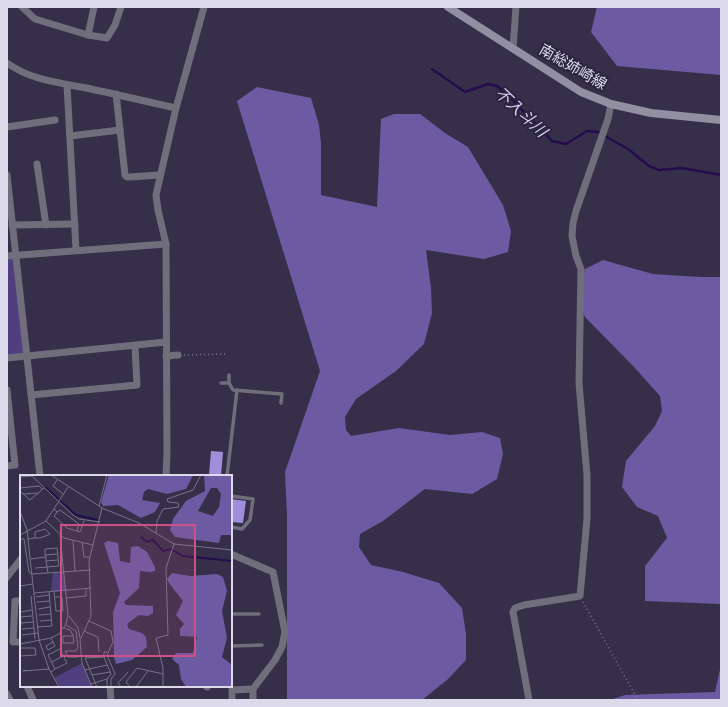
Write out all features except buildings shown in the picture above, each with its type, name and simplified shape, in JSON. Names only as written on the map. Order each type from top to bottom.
[{"type":"main road","name":"南総姉崎線","points":[[448,7],[582,92],[612,104],[651,113],[721,120]]},
{"type":"street","points":[[22,7],[35,19],[88,35],[107,38],[115,25],[121,7]]},
{"type":"street","points":[[88,35],[94,7]]},
{"type":"street","points":[[166,475],[166,244],[156,195],[159,176],[176,108],[204,7]]},
{"type":"street","points":[[513,48],[516,7]]},
{"type":"street","points":[[7,63],[18,71],[59,84],[116,94],[176,108]]},
{"type":"street","points":[[67,85],[76,250]]},
{"type":"street","points":[[116,94],[125,175],[127,177],[159,176]]},
{"type":"street","points":[[528,700],[513,612],[515,608],[524,605],[580,596],[588,520],[587,475],[579,383],[581,269],[576,256],[572,236],[576,211],[612,104]]},
{"type":"street","points":[[7,127],[55,120]]},
{"type":"street","points":[[70,136],[120,130]]},
{"type":"street","points":[[38,164],[46,225]]},
{"type":"street","points":[[7,175],[40,475]]},
{"type":"street","points":[[12,225],[75,224]]},
{"type":"street","points":[[7,256],[166,244]]},
{"type":"street","points":[[7,358],[166,342]]},
{"type":"street","points":[[31,395],[137,385],[135,346]]},
{"type":"street","points":[[166,356],[178,355]]},
{"type":"street","points":[[7,390],[15,465],[7,466]]},
{"type":"street","points":[[232,554],[273,572],[285,632],[282,647],[275,660],[253,690],[253,700]]},
{"type":"street","points":[[7,577],[20,561]]},
{"type":"street","points":[[20,601],[15,601],[13,642],[20,642]]},
{"type":"street","points":[[27,687],[33,700]]},
{"type":"street","points":[[110,687],[111,700]]},
{"type":"street","points":[[232,700],[232,690],[253,690]]},
{"type":"street","points":[[7,694],[10,700]]},
{"type":"lane","points":[[229,375],[229,383],[233,390],[282,394],[281,403]]},
{"type":"lane","points":[[221,383],[229,383]]},
{"type":"lane","points":[[227,475],[237,390]]},
{"type":"lane","points":[[232,496],[253,499],[250,520],[242,529],[232,527]]},
{"type":"lane","points":[[232,614],[259,614]]},
{"type":"lane","points":[[232,646],[262,645]]},
{"type":"path","points":[[178,355],[226,354]]},
{"type":"path","points":[[580,596],[638,700]]},
{"type":"shaded area","points":[[597,7],[721,7],[721,75],[617,66],[591,32]]},
{"type":"shaded area","points":[[257,87],[311,98],[319,125],[321,143],[321,195],[377,207],[381,119],[394,114],[420,114],[445,133],[468,147],[503,205],[511,231],[508,252],[484,259],[426,250],[431,288],[432,313],[424,344],[396,371],[356,399],[345,417],[346,430],[351,436],[399,428],[450,435],[482,432],[500,438],[503,454],[497,479],[472,494],[425,489],[383,521],[360,534],[359,547],[371,565],[403,572],[439,583],[462,608],[466,634],[466,660],[447,680],[422,700],[287,700],[287,516],[285,472],[320,371],[237,101]]},
{"type":"shaded area","points":[[16,255],[27,357],[7,358],[7,256]]},
{"type":"shaded area","points":[[603,260],[653,274],[721,277],[721,604],[645,601],[645,566],[667,538],[658,516],[637,507],[622,487],[626,461],[655,426],[662,411],[660,396],[585,317],[577,295],[585,269]]},
{"type":"shaded area","points":[[721,665],[721,700],[613,700],[625,695],[715,692]]},
{"type":"waterway","name":"不入斗川","points":[[432,69],[465,92],[488,84],[497,86],[508,95],[552,141],[566,144],[587,131],[598,132],[628,149],[649,166],[659,170],[682,168],[721,175]]}]
